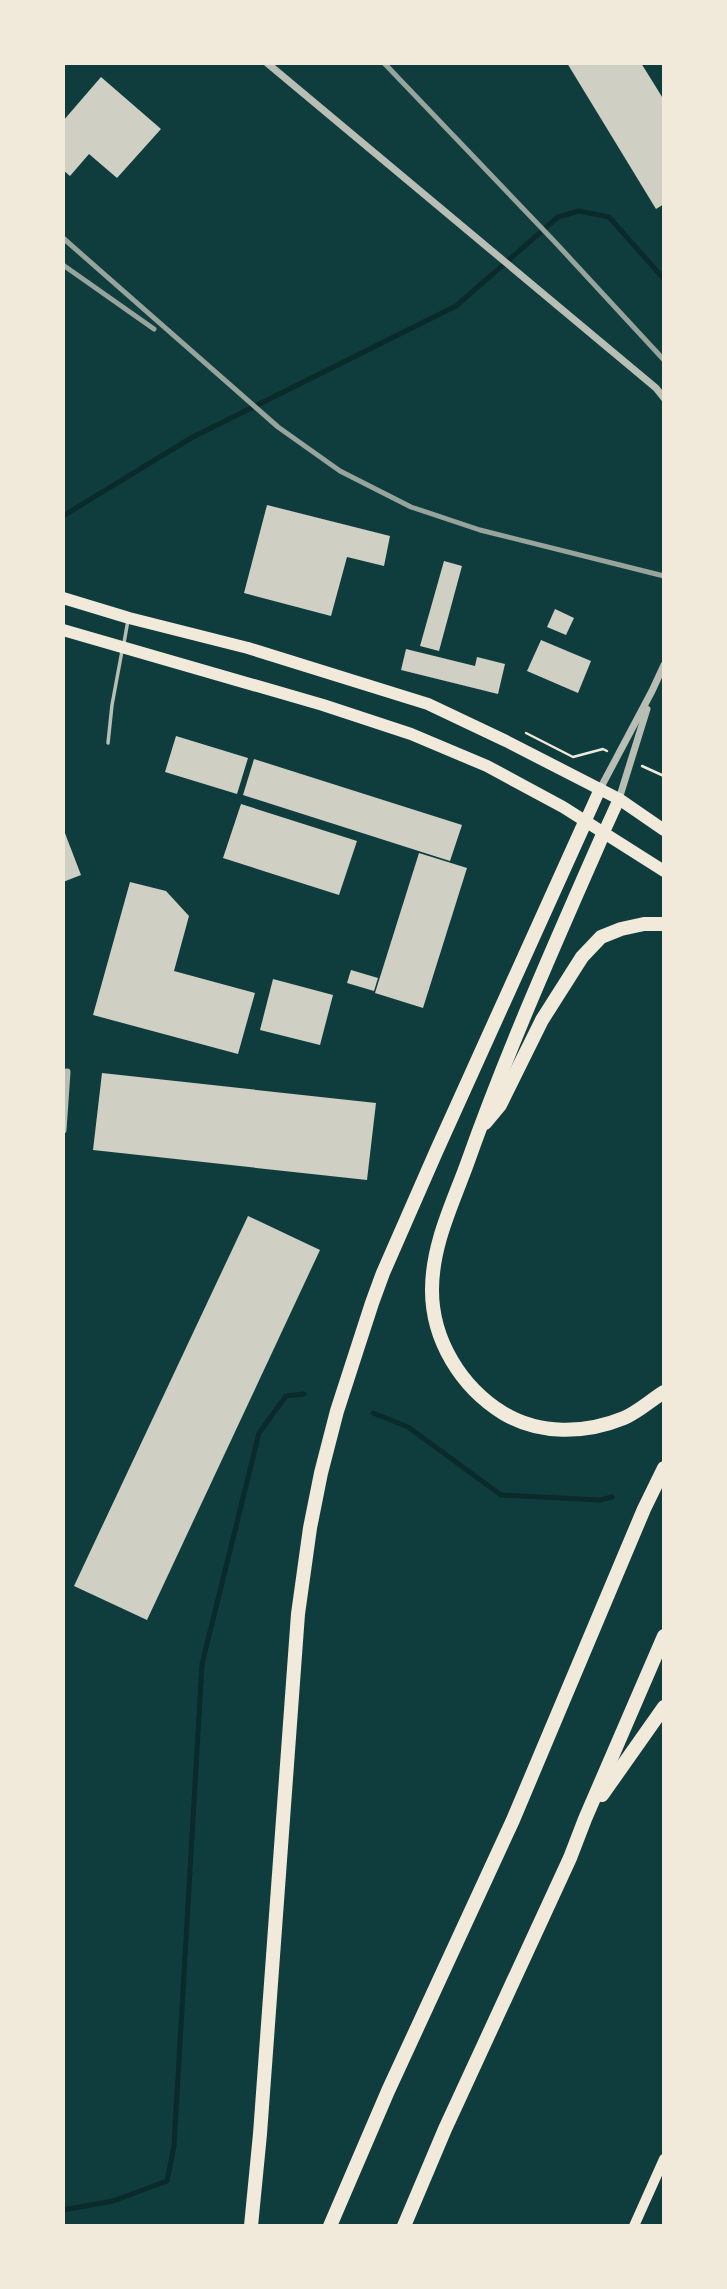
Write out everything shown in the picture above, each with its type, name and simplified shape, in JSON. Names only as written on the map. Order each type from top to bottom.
[{"type":"highway","points":[[251,2226],[298,1614],[321,1473],[341,1398],[383,1273],[586,821]]},
{"type":"highway","points":[[604,832],[495,1085],[444,1221],[431,1292],[435,1317],[446,1352],[460,1376],[486,1403],[520,1423],[553,1430],[589,1429],[626,1417],[664,1392]]},
{"type":"highway","points":[[478,1132],[500,1105],[542,1020],[582,957],[601,937],[621,929],[644,924],[664,925]]},
{"type":"highway","points":[[330,2226],[388,2091],[513,1820],[643,1509],[664,1468]]},
{"type":"highway","points":[[404,2226],[450,2117],[570,1858],[664,1636]]},
{"type":"highway","points":[[585,1819],[664,1707]]},
{"type":"main road","points":[[63,598],[248,648],[428,704],[619,799],[664,830]]},
{"type":"main road","points":[[63,630],[323,705],[411,734],[487,766],[586,821],[664,871]]},
{"type":"main road","points":[[586,821],[600,789]]},
{"type":"main road","points":[[604,832],[619,799]]},
{"type":"main road","points":[[634,2226],[664,2159]]},
{"type":"street","points":[[267,63],[656,388],[664,398]]},
{"type":"street","points":[[600,789],[664,665]]},
{"type":"street","points":[[619,799],[652,691]]},
{"type":"street","points":[[63,1130],[67,1072]]},
{"type":"lane","points":[[108,743],[112,705],[129,618]]},
{"type":"path","points":[[644,766],[664,776]]},
{"type":"building","points":[[567,63],[641,63],[664,100],[664,204],[656,209]]},
{"type":"building","points":[[101,77],[161,129],[117,178],[89,154],[70,176],[63,170],[63,121]]},
{"type":"building","points":[[267,505],[390,536],[384,566],[347,557],[331,616],[244,593]]},
{"type":"building","points":[[444,561],[462,566],[439,651],[420,646]]},
{"type":"building","points":[[555,609],[574,618],[566,635],[547,627]]},
{"type":"building","points":[[541,640],[591,661],[578,693],[527,671]]},
{"type":"building","points":[[406,649],[475,666],[477,657],[505,664],[498,694],[401,670]]},
{"type":"building","points":[[176,736],[248,758],[237,794],[165,772]]},
{"type":"building","points":[[254,759],[462,825],[450,861],[243,795]]},
{"type":"building","points":[[241,804],[357,841],[339,895],[223,858]]},
{"type":"building","points":[[63,828],[81,875],[63,882]]},
{"type":"building","points":[[419,853],[467,868],[423,1008],[375,993]]},
{"type":"building","points":[[130,882],[166,891],[189,916],[174,971],[255,993],[238,1054],[93,1015]]},
{"type":"building","points":[[351,970],[378,978],[374,991],[347,983]]},
{"type":"building","points":[[273,979],[333,995],[320,1045],[260,1030]]},
{"type":"building","points":[[102,1073],[376,1103],[367,1180],[93,1150]]},
{"type":"building","points":[[248,1216],[320,1250],[147,1620],[74,1586]]},
{"type":"waterway","points":[[63,516],[191,438],[456,306],[558,217],[579,211],[609,217],[664,279]]},
{"type":"waterway","points":[[63,2210],[113,2201],[167,2181],[174,2146],[202,1664],[259,1433],[286,1396],[304,1394]]},
{"type":"waterway","points":[[373,1413],[408,1427],[501,1495],[600,1500],[612,1497]]},
{"type":"railway","points":[[384,63],[664,360]]},
{"type":"railway","points":[[63,238],[278,427],[340,471],[411,507],[480,530],[664,576]]},
{"type":"railway","points":[[63,265],[154,329]]}]
